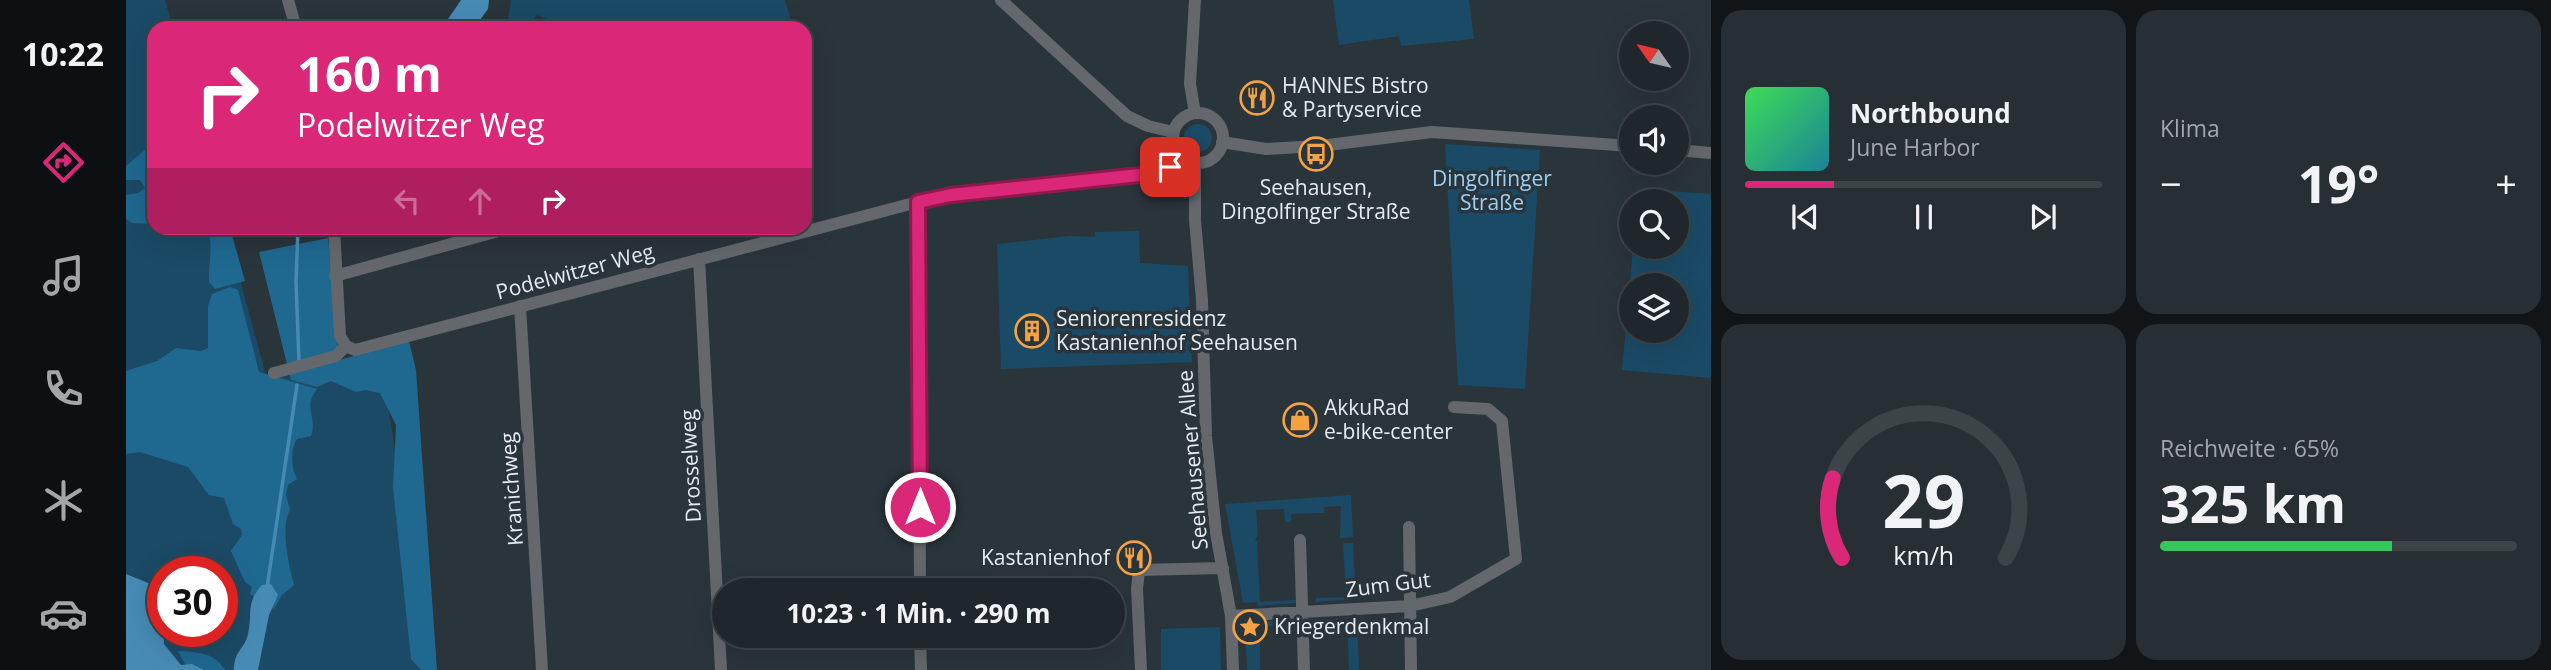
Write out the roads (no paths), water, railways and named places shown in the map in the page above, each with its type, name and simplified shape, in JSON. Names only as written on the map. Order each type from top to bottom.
[{"type":"street","points":[[288,0],[294,21]]},
{"type":"street","points":[[1001,0],[1127,116],[1148,126],[1173,132]]},
{"type":"street","points":[[1195,0],[1190,84],[1195,113]]},
{"type":"street","points":[[1195,113],[1207,114],[1216,121],[1222,131],[1222,142],[1213,158],[1195,162],[1181,157],[1175,149],[1173,132],[1181,119],[1195,113]]},
{"type":"street","points":[[1222,142],[1266,149],[1326,146],[1432,132],[1619,145]]},
{"type":"street","points":[[1689,151],[1711,153]]},
{"type":"street","name":"Podelwitzer Weg","points":[[812,230],[951,195],[1158,173],[1175,164],[1181,157]]},
{"type":"street","name":"Seehausener Allee","points":[[1195,162],[1195,220],[1202,300],[1206,436],[1216,533],[1231,616],[1233,670]]},
{"type":"street","points":[[918,202],[920,578]]},
{"type":"street","points":[[334,235],[340,336],[346,346]]},
{"type":"street","points":[[335,276],[484,235]]},
{"type":"street","name":"Podelwitzer Weg","points":[[274,373],[336,356],[346,346],[355,349],[791,235]]},
{"type":"street","name":"Drosselweg","points":[[699,259],[722,670]]},
{"type":"street","name":"Kranichweg","points":[[520,306],[542,670]]},
{"type":"street","name":"Zum Gut","points":[[1231,616],[1409,606],[1450,597],[1516,559],[1502,421],[1488,409],[1454,407]]},
{"type":"street","points":[[1409,527],[1411,670]]},
{"type":"street","points":[[1300,540],[1304,670]]},
{"type":"street","points":[[1141,670],[1137,589],[1139,570],[1223,568]]},
{"type":"street","points":[[920,648],[920,670]]},
{"type":"waterway","points":[[298,235],[296,282],[299,362]]},
{"type":"waterway","points":[[267,588],[297,385]]},
{"type":"place","name":"HANNES Bistro & Partyservice","points":[[1257,98]]},
{"type":"place","name":"Seehausen, Dingolfinger Straße","points":[[1316,154]]},
{"type":"place","name":"Seniorenresidenz Kastanienhof Seehausen","points":[[1032,331]]},
{"type":"place","name":"AkkuRad e-bike-center","points":[[1300,420]]},
{"type":"place","name":"Kastanienhof","points":[[1134,558]]},
{"type":"place","name":"Kriegerdenkmal","points":[[1250,627]]},
{"type":"park label","name":"Dingolfinger Straße","points":[[1492,191]]}]
